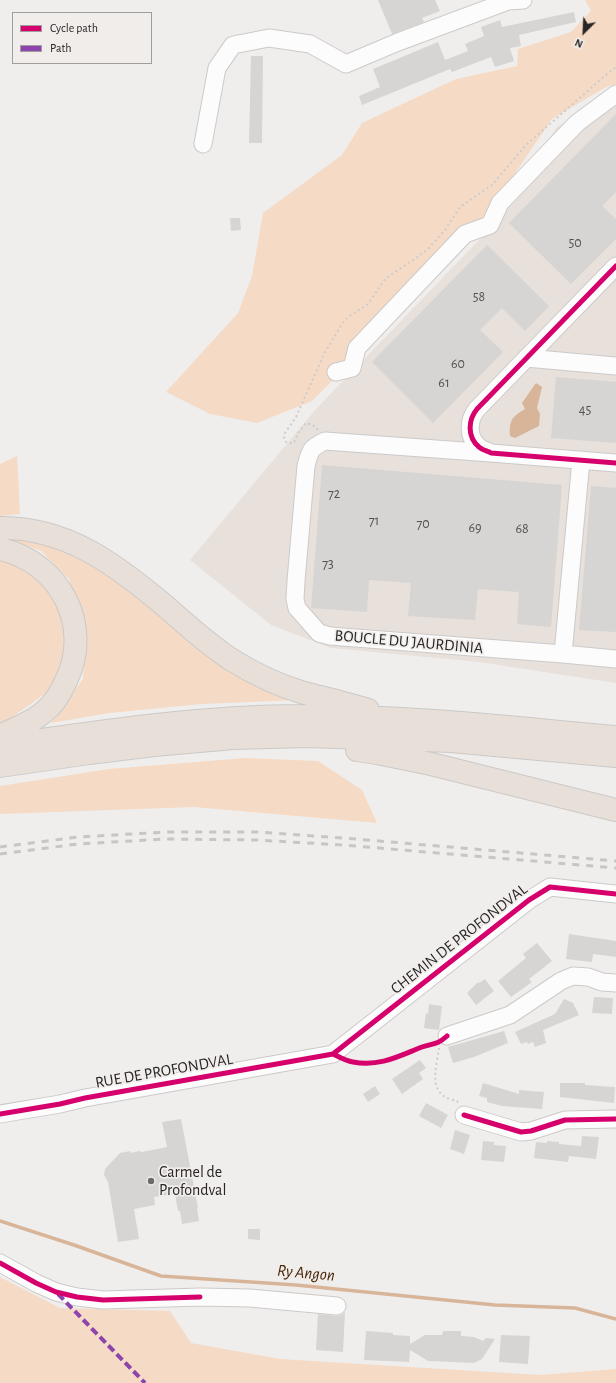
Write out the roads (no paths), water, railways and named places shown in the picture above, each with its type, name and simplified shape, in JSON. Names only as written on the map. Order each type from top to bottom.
[{"type":"highway","points":[[0,528],[17,528],[52,535],[86,548],[119,568],[203,639],[233,660],[265,677],[300,691],[351,704],[392,718]]},
{"type":"highway","points":[[0,549],[29,560],[46,572],[60,589],[68,604],[74,623],[76,646],[72,670],[61,693],[46,711],[26,724],[0,736]]},
{"type":"highway","points":[[0,746],[157,725],[237,718],[305,716],[392,718],[616,737]]},
{"type":"highway","points":[[308,736],[338,747],[378,752],[431,764],[616,810]]},
{"type":"highway","points":[[0,766],[154,745],[233,738],[308,736],[451,741],[616,756]]},
{"type":"street","points":[[202,144],[217,68],[233,45],[269,38],[310,44],[346,64],[398,42],[508,1],[523,0]]},
{"type":"street","points":[[349,372],[357,348],[465,234],[494,229],[500,203],[577,123],[616,94]]},
{"type":"street","points":[[491,453],[479,447],[472,438],[469,427],[472,415],[526,358],[614,270]]},
{"type":"street","points":[[526,358],[616,366]]},
{"type":"street","name":"BOUCLE DU JAURDINIA","points":[[616,463],[325,441],[314,447],[309,455],[306,466],[295,599],[297,608],[319,633],[330,636],[616,659]]},
{"type":"street","points":[[563,654],[581,460]]},
{"type":"street","name":"CHEMIN DE PROFONDVAL","points":[[333,1054],[529,900],[550,887],[616,894]]},
{"type":"street","points":[[443,1040],[510,1015],[561,981],[573,976],[588,977],[602,982],[616,984]]},
{"type":"street","name":"RUE DE PROFONDVAL","points":[[0,1114],[333,1054]]},
{"type":"street","points":[[464,1115],[521,1132],[531,1131],[565,1120],[616,1119]]},
{"type":"street","points":[[0,1263],[36,1283],[56,1292],[77,1297],[103,1300],[200,1297],[250,1298],[337,1306]]},
{"type":"waterway","name":"Ry Angon","points":[[0,1221],[74,1245],[161,1276],[296,1285],[495,1305],[575,1308],[616,1319]]},
{"type":"railway","points":[[0,847],[78,837],[167,832],[257,832],[616,861]]},
{"type":"railway","points":[[0,854],[78,844],[166,839],[256,840],[343,845],[616,868]]},
{"type":"place","name":"Carmel de Profondval","points":[[151,1181]]}]
